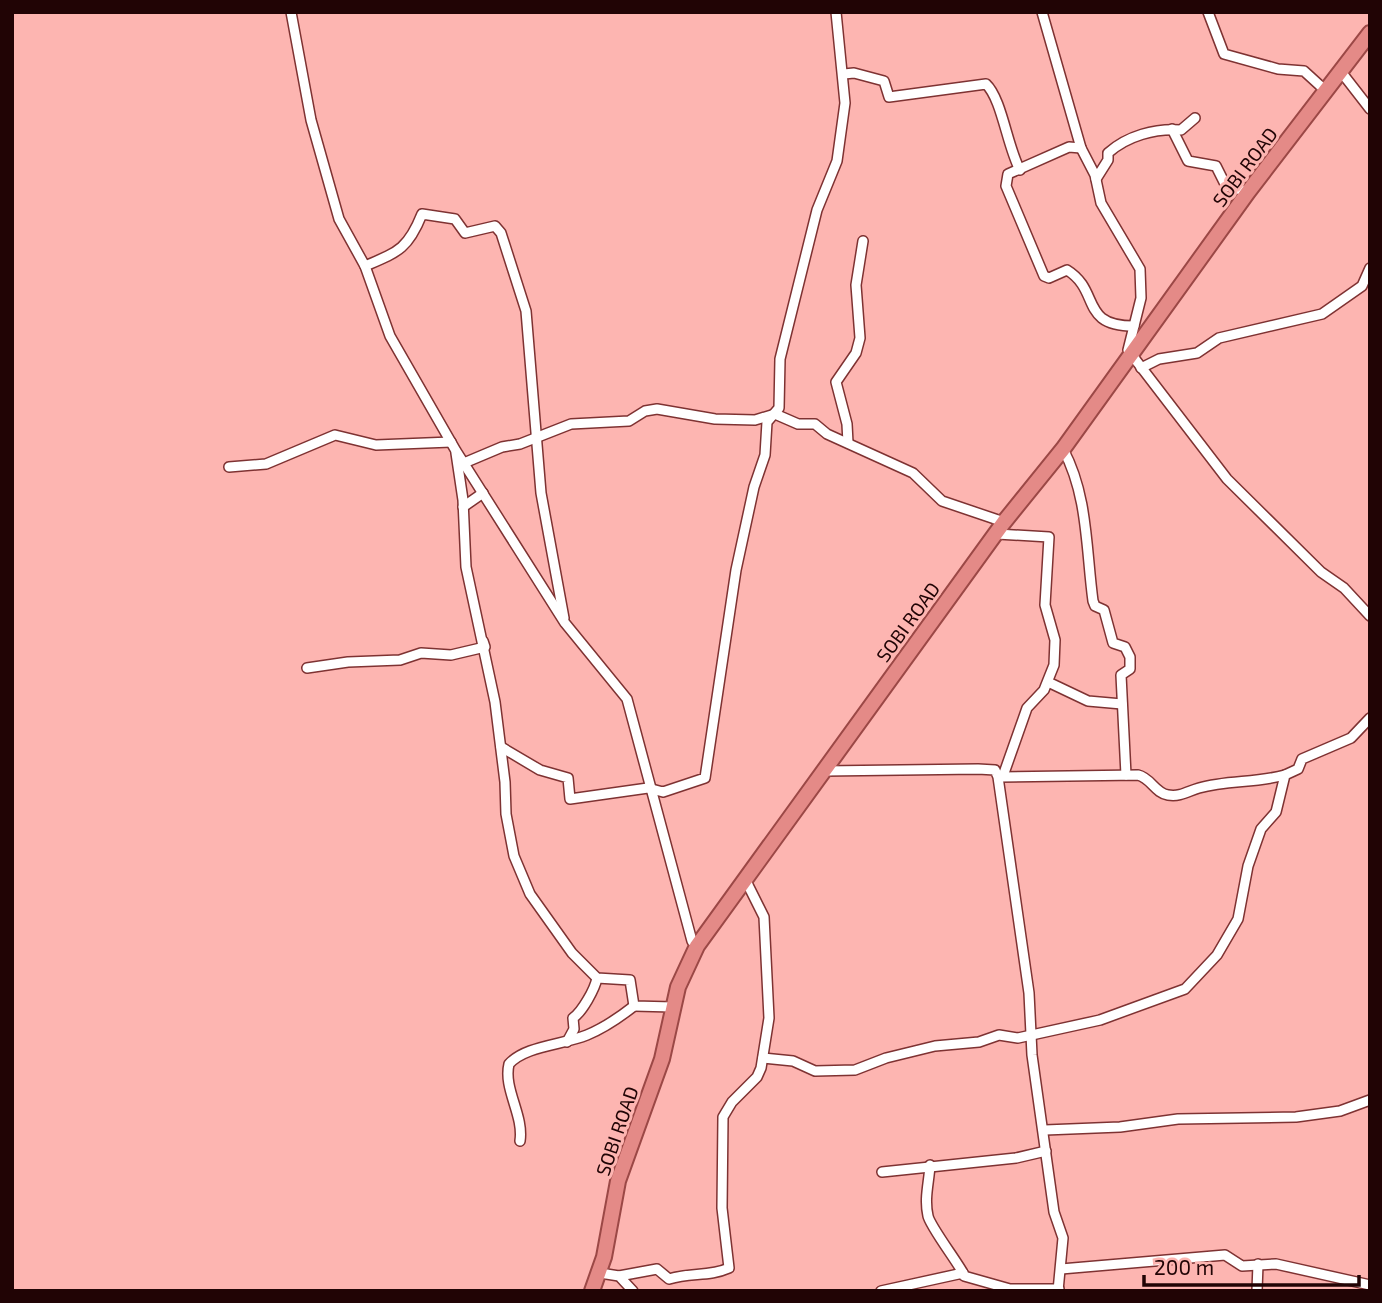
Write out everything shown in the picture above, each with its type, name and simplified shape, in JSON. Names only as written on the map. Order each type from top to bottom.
[{"type":"highway","name":"SOBI ROAD","points":[[592,1291],[600,1273],[618,1181],[662,1059],[673,1007],[697,946],[822,771],[1001,528],[1063,449],[1248,192],[1342,73],[1370,33]]},
{"type":"street","points":[[291,12],[311,120],[339,219],[365,266],[390,336],[450,442],[565,623],[627,699],[692,941],[697,946]]},
{"type":"street","points":[[501,747],[540,770],[568,778],[570,799],[652,790],[663,792],[705,778],[736,570],[754,487],[765,455],[767,422],[779,408],[780,359],[817,210],[836,161],[845,103],[836,12]]},
{"type":"street","points":[[1042,12],[1081,148],[1096,179],[1103,209],[1140,269],[1141,298],[1128,346],[1131,355],[1227,479],[1321,572],[1344,588],[1370,616]]},
{"type":"street","points":[[1208,12],[1224,54],[1278,69],[1304,71],[1327,92]]},
{"type":"street","points":[[844,74],[854,73],[884,81],[889,97],[986,84],[995,96],[1006,138],[1020,170]]},
{"type":"street","points":[[1342,73],[1370,109]]},
{"type":"street","points":[[1096,179],[1108,159],[1108,153],[1119,142],[1162,129],[1186,128],[1195,118]]},
{"type":"street","points":[[1172,130],[1188,161],[1216,166],[1226,186],[1248,192]]},
{"type":"street","points":[[1081,148],[1069,147],[1006,177],[1006,186],[1040,271],[1049,278],[1067,270],[1075,275],[1102,319],[1112,325],[1134,326]]},
{"type":"street","points":[[365,266],[400,251],[412,237],[422,214],[455,219],[465,233],[495,226],[501,233],[526,311],[541,493],[565,623]]},
{"type":"street","points":[[848,443],[847,424],[836,382],[856,353],[860,338],[856,285],[863,241]]},
{"type":"street","points":[[1141,368],[1159,359],[1197,353],[1219,338],[1322,314],[1363,286],[1370,268]]},
{"type":"street","points":[[464,463],[571,424],[629,421],[645,411],[657,409],[715,419],[755,420],[775,414],[798,424],[815,424],[827,434],[913,473],[942,501],[1001,528],[1049,537],[1045,605],[1056,645],[1048,682],[1027,708],[1000,776],[1030,993],[1031,1033],[1054,1212],[1063,1238],[1058,1290],[1010,1289],[987,1283],[980,1278],[964,1276],[948,1246],[928,1219],[926,1201],[930,1165]]},
{"type":"street","points":[[229,467],[266,464],[335,435],[376,445],[450,442]]},
{"type":"street","points":[[1063,449],[1073,465],[1079,489],[1093,601],[1095,606],[1104,610],[1108,618],[1113,643],[1125,647],[1130,657],[1130,669],[1121,675],[1126,775]]},
{"type":"street","points":[[456,451],[466,567],[485,647],[501,747],[506,814],[520,877],[556,932],[597,978],[631,980],[634,1006]]},
{"type":"street","points":[[463,508],[483,493]]},
{"type":"street","points":[[307,668],[348,662],[400,660],[421,653],[451,656],[485,647]]},
{"type":"street","points":[[1048,682],[1088,701],[1122,704]]},
{"type":"street","points":[[1000,776],[1143,776],[1159,792],[1170,796],[1200,788],[1262,782],[1298,769],[1302,759],[1351,738],[1370,718]]},
{"type":"street","points":[[822,771],[978,769],[995,770],[1000,776]]},
{"type":"street","points":[[763,1058],[793,1061],[816,1071],[855,1070],[886,1058],[935,1046],[979,1042],[999,1035],[1018,1038],[1118,1015],[1175,994],[1194,983],[1217,955],[1238,919],[1248,866],[1261,830],[1279,805],[1285,775]]},
{"type":"street","points":[[600,1273],[619,1276],[657,1269],[669,1279],[683,1275],[702,1276],[729,1268],[722,1208],[722,1124],[727,1109],[757,1077],[769,1018],[764,917],[745,879]]},
{"type":"street","points":[[567,1042],[573,1029],[573,1018],[580,1014],[584,1001],[594,990],[597,978]]},
{"type":"street","points":[[520,1141],[520,1121],[509,1076],[509,1064],[525,1051],[567,1042],[605,1026],[634,1006],[673,1007]]},
{"type":"street","points":[[1045,1130],[1120,1126],[1178,1119],[1296,1117],[1340,1111],[1370,1100]]},
{"type":"street","points":[[882,1172],[1016,1158],[1046,1151]]},
{"type":"street","points":[[1061,1269],[1226,1255],[1242,1266],[1276,1264],[1370,1285]]},
{"type":"street","points":[[1256,1291],[1258,1264]]},
{"type":"street","points":[[881,1291],[963,1273]]},
{"type":"street","points":[[619,1276],[633,1291]]}]
